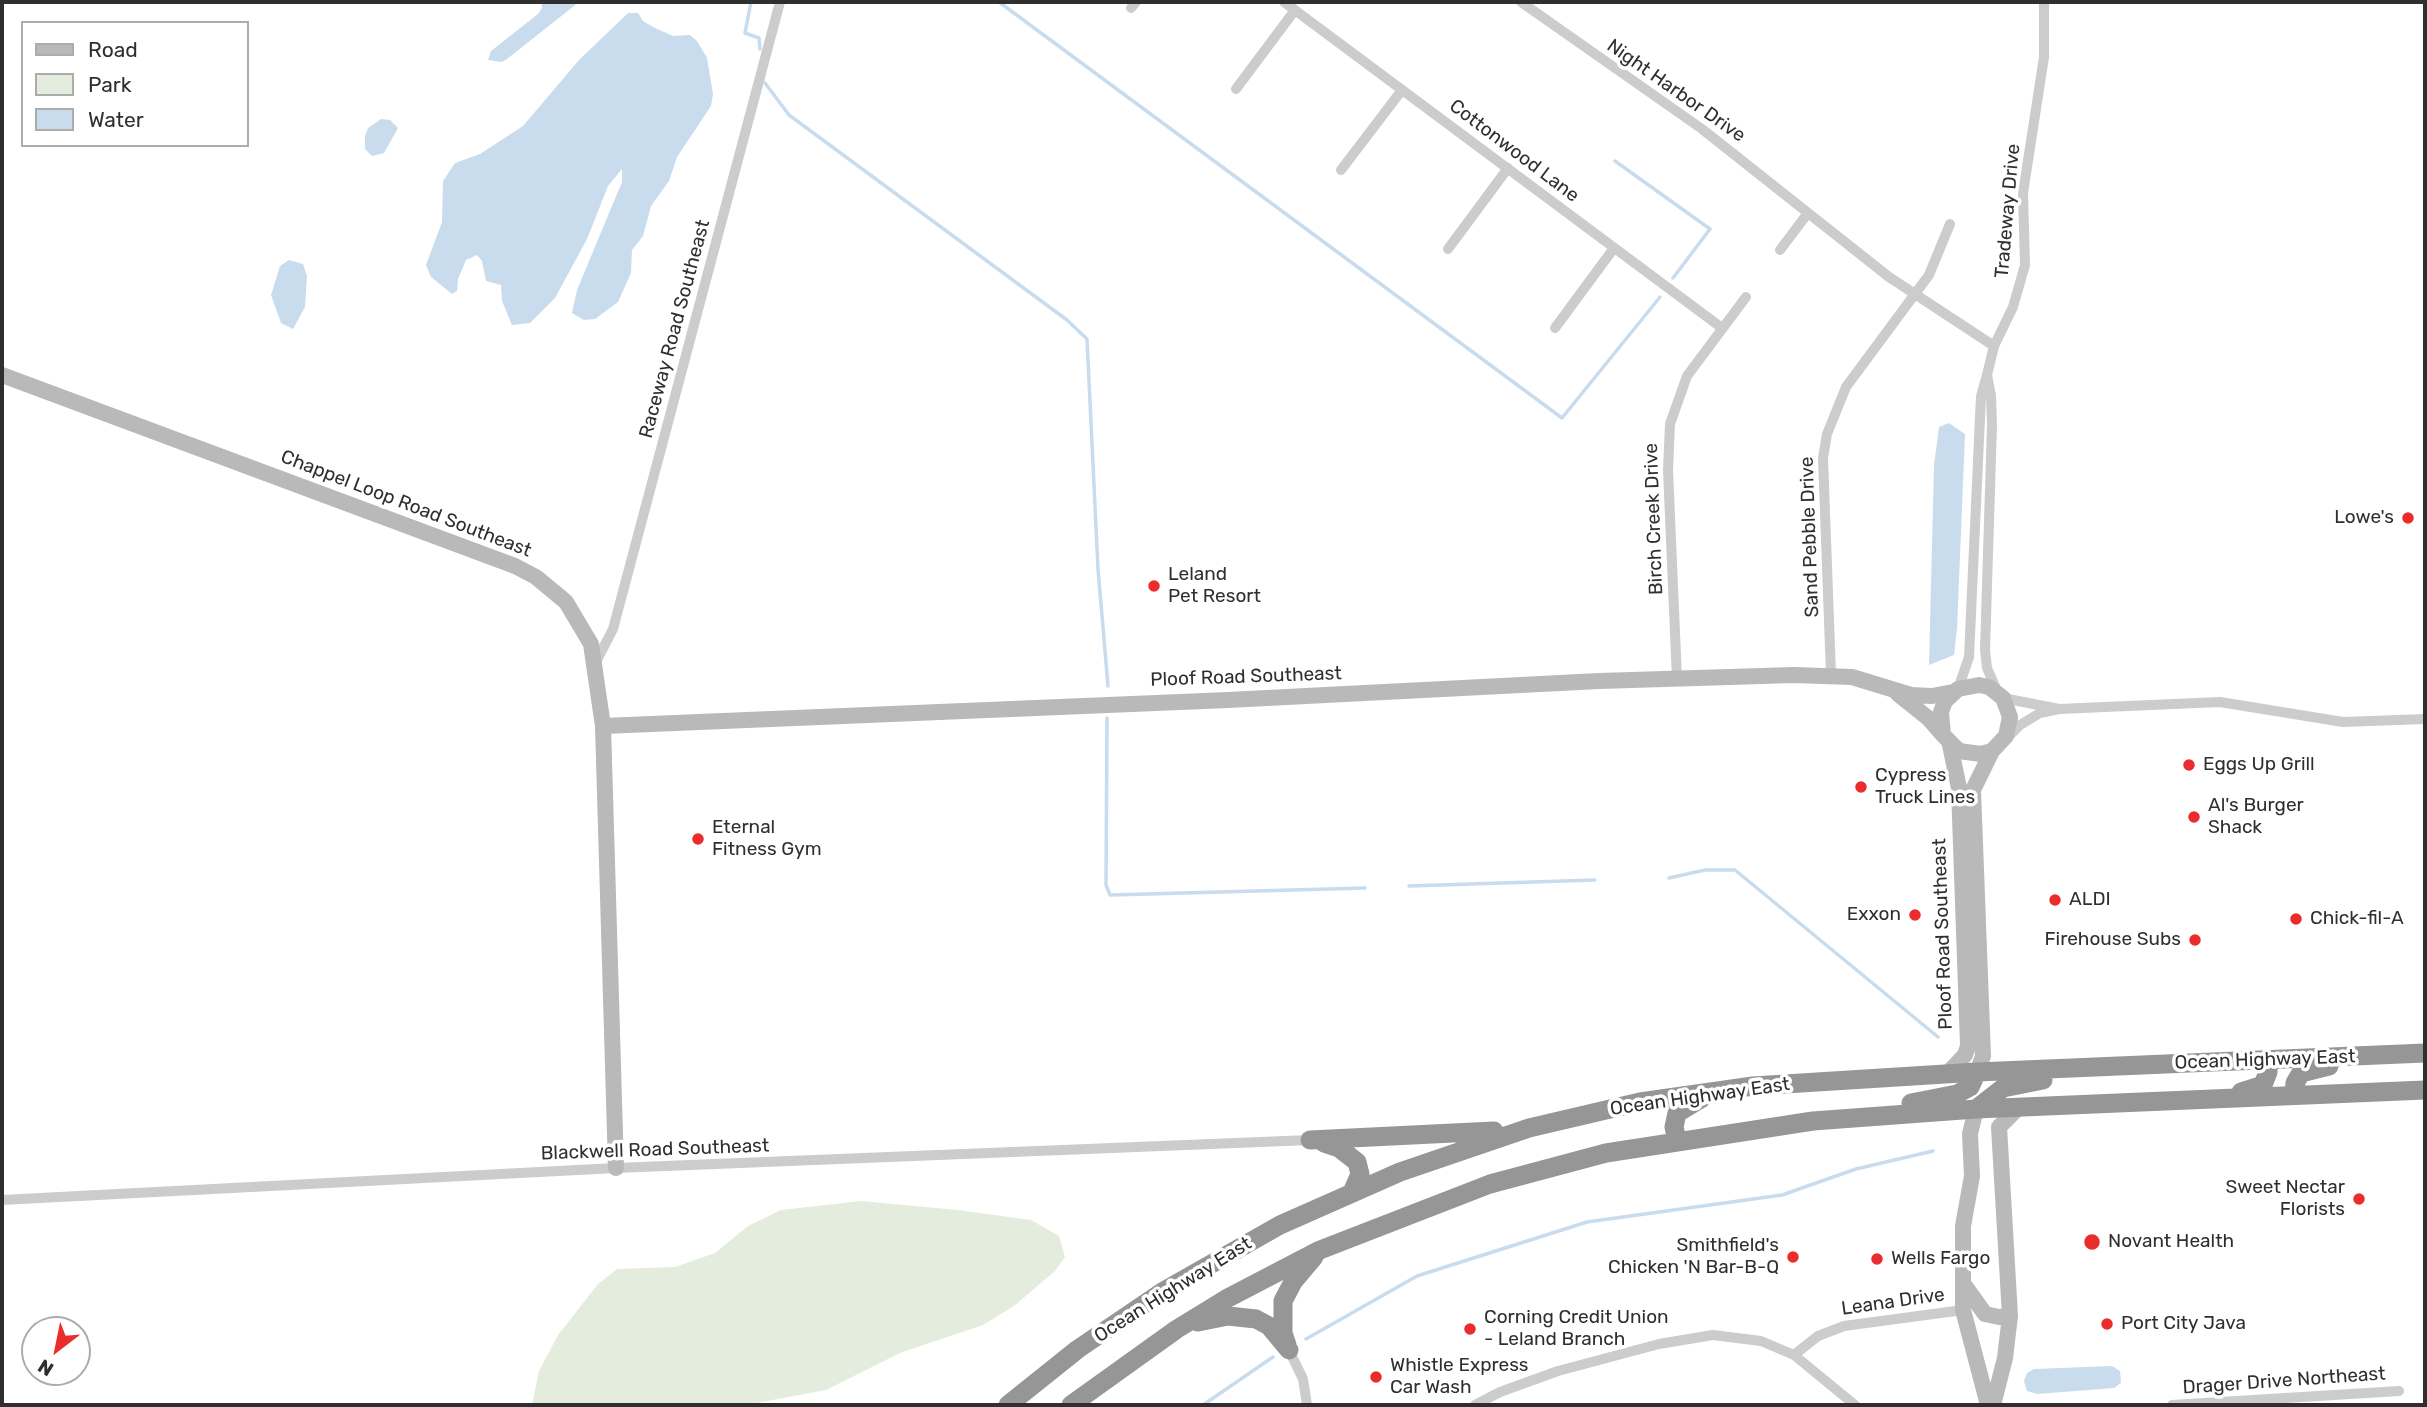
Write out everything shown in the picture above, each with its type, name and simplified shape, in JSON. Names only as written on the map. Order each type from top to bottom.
[{"type":"highway","name":"Ocean Highway East","points":[[1008,1405],[1078,1349],[1162,1292],[1231,1251],[1353,1190],[1420,1164],[1529,1128],[1640,1102],[1719,1090],[1977,1072],[2425,1053]]},
{"type":"highway","points":[[2294,1095],[2295,1083],[2301,1073],[2381,1055]]},
{"type":"highway","points":[[2210,1099],[2263,1085],[2268,1072],[2268,1060]]},
{"type":"highway","points":[[1976,1109],[1990,1096],[2012,1085],[2134,1065]]},
{"type":"highway","points":[[1813,1121],[1957,1094],[1970,1087],[1977,1072]]},
{"type":"highway","points":[[1677,1140],[1674,1127],[1681,1109],[1719,1090]]},
{"type":"highway","name":"Ocean Highway East","points":[[1072,1405],[1177,1329],[1226,1299],[1320,1250],[1395,1219],[1521,1175],[1606,1153],[1813,1121],[1976,1109],[2425,1090]]},
{"type":"highway","points":[[1310,1140],[1529,1128]]},
{"type":"highway","points":[[1310,1140],[1339,1148],[1357,1161],[1360,1174],[1353,1190]]},
{"type":"highway","points":[[1289,1349],[1283,1333],[1283,1300],[1293,1282],[1320,1250]]},
{"type":"highway","points":[[1177,1329],[1206,1320],[1240,1315],[1269,1326],[1289,1349]]},
{"type":"street","name":"Raceway Road Southeast","points":[[596,663],[613,629],[780,2]]},
{"type":"street","name":"Cottonwood Lane","points":[[1284,2],[1722,328]]},
{"type":"street","name":"Night Harbor Drive","points":[[1521,2],[1702,129],[1916,295],[1994,345]]},
{"type":"street","name":"Tradeway Drive","points":[[1956,690],[1969,657],[1981,396],[1994,345],[2016,300],[2025,265],[2023,193],[2043,67],[2044,2]]},
{"type":"street","points":[[1236,89],[1295,10]]},
{"type":"street","points":[[1341,170],[1402,90]]},
{"type":"street","points":[[1448,249],[1508,168]]},
{"type":"street","points":[[1780,250],[1808,213]]},
{"type":"street","name":"Sand Pebble Drive","points":[[1831,675],[1824,458],[1827,434],[1846,387],[1916,295],[1934,265],[1950,224]]},
{"type":"street","points":[[1555,328],[1614,248]]},
{"type":"street","name":"Birch Creek Drive","points":[[1678,678],[1668,470],[1670,424],[1688,376],[1746,297]]},
{"type":"street","name":"Chappel Loop Road Southeast","points":[[2,374],[526,572],[551,588],[566,602],[591,644],[596,663],[603,726],[616,1168]]},
{"type":"street","name":"Tradeway Drive","points":[[1987,375],[1992,396],[1992,425],[1985,650],[1987,668],[2001,696]]},
{"type":"street","name":"Ploof Road Southeast","points":[[603,726],[1678,678],[1831,675],[1852,677],[1911,695],[1932,696],[1956,690]]},
{"type":"street","points":[[2059,709],[2001,696],[1979,685],[1956,690],[1941,712],[1947,740],[1970,754],[1996,747],[2020,725],[2040,713],[2059,709],[2220,702],[2343,722],[2425,719]]},
{"type":"street","name":"Ploof Road Southeast","points":[[1889,689],[1908,701],[1947,740],[1959,788],[1968,1046],[1965,1055],[1947,1074]]},
{"type":"street","points":[[1996,747],[2010,726],[2008,707],[2001,696]]},
{"type":"street","name":"Ploof Road Southeast","points":[[1977,1072],[1983,1056],[1973,790],[1996,747]]},
{"type":"street","points":[[1990,1405],[2004,1358],[2010,1316],[1999,1127],[2019,1107]]},
{"type":"street","points":[[1976,1109],[1970,1134],[1972,1176],[1964,1226],[1964,1310],[1990,1405]]},
{"type":"street","name":"Blackwell Road Southeast","points":[[2,1200],[616,1168],[1310,1140]]},
{"type":"street","points":[[1964,1284],[1985,1314],[2010,1316]]},
{"type":"street","name":"Leana Drive","points":[[1794,1355],[1818,1336],[1844,1326],[1964,1310]]},
{"type":"street","points":[[1475,1405],[1500,1392],[1558,1371],[1699,1337],[1748,1338],[1794,1355],[1855,1405]]},
{"type":"street","points":[[1289,1349],[1303,1379],[1307,1405]]},
{"type":"street","name":"Drager Drive Northeast","points":[[2172,1405],[2399,1391]]},
{"type":"green space","points":[[861,1201],[1031,1220],[1059,1236],[1065,1257],[1055,1271],[1014,1306],[983,1325],[900,1353],[826,1390],[746,1405],[532,1405],[539,1371],[558,1335],[598,1284],[617,1269],[675,1267],[715,1253],[748,1226],[781,1210]]},
{"type":"water","points":[[541,2],[579,2],[507,59],[502,62],[488,60],[491,51],[538,14],[542,8]]},
{"type":"water","points":[[628,13],[638,13],[643,21],[673,36],[690,35],[697,41],[707,58],[713,94],[711,106],[677,157],[669,181],[651,206],[643,236],[632,250],[631,273],[618,302],[595,319],[584,320],[572,313],[577,290],[622,182],[622,169],[608,186],[587,239],[555,298],[530,323],[512,325],[502,301],[501,285],[486,281],[482,261],[477,255],[466,260],[458,279],[457,291],[452,294],[431,277],[426,265],[442,222],[443,181],[455,163],[480,154],[523,126],[579,60]]},
{"type":"water","points":[[381,119],[390,120],[398,128],[384,153],[372,156],[365,149],[365,136],[368,128]]},
{"type":"water","points":[[289,260],[303,264],[307,276],[305,307],[293,329],[281,323],[271,295],[280,266]]},
{"type":"water","points":[[1949,423],[1965,434],[1957,629],[1954,655],[1929,665],[1934,465],[1939,427]]},
{"type":"water","points":[[2112,1366],[2120,1371],[2121,1383],[2114,1388],[2037,1394],[2027,1391],[2024,1381],[2027,1373],[2034,1369]]},
{"type":"waterway","points":[[751,2],[745,33],[759,38],[760,49]]},
{"type":"waterway","points":[[999,2],[1562,418],[1660,297]]},
{"type":"waterway","points":[[765,83],[789,115],[1067,320],[1087,339],[1098,569],[1108,686]]},
{"type":"waterway","points":[[1615,161],[1710,229],[1673,278]]},
{"type":"waterway","points":[[1107,718],[1106,885],[1110,895],[1365,888]]},
{"type":"waterway","points":[[1669,878],[1705,870],[1735,870],[1938,1037]]},
{"type":"waterway","points":[[1409,886],[1595,880]]},
{"type":"waterway","points":[[1306,1339],[1417,1276],[1587,1222],[1782,1195],[1856,1169],[1933,1151]]},
{"type":"waterway","points":[[1203,1405],[1273,1357]]},
{"type":"place","name":"Lowe's","points":[[2408,518]]},
{"type":"place","name":"Leland Pet Resort","points":[[1154,586]]},
{"type":"place","name":"Eggs Up Grill","points":[[2189,765]]},
{"type":"place","name":"Cypress Truck Lines","points":[[1861,787]]},
{"type":"place","name":"Al's Burger Shack","points":[[2194,817]]},
{"type":"place","name":"Eternal Fitness Gym","points":[[698,839]]},
{"type":"place","name":"ALDI","points":[[2055,900]]},
{"type":"place","name":"Exxon","points":[[1915,915]]},
{"type":"place","name":"Chick-fil-A","points":[[2296,919]]},
{"type":"place","name":"Firehouse Subs","points":[[2195,940]]},
{"type":"place","name":"Sweet Nectar Florists","points":[[2359,1199]]},
{"type":"place","name":"Novant Health","points":[[2092,1242]]},
{"type":"place","name":"Smithfield's Chicken 'N Bar-B-Q","points":[[1793,1257]]},
{"type":"place","name":"Wells Fargo","points":[[1877,1259]]},
{"type":"place","name":"Port City Java","points":[[2107,1324]]},
{"type":"place","name":"Corning Credit Union - Leland Branch","points":[[1470,1329]]},
{"type":"place","name":"Whistle Express Car Wash","points":[[1376,1377]]}]
